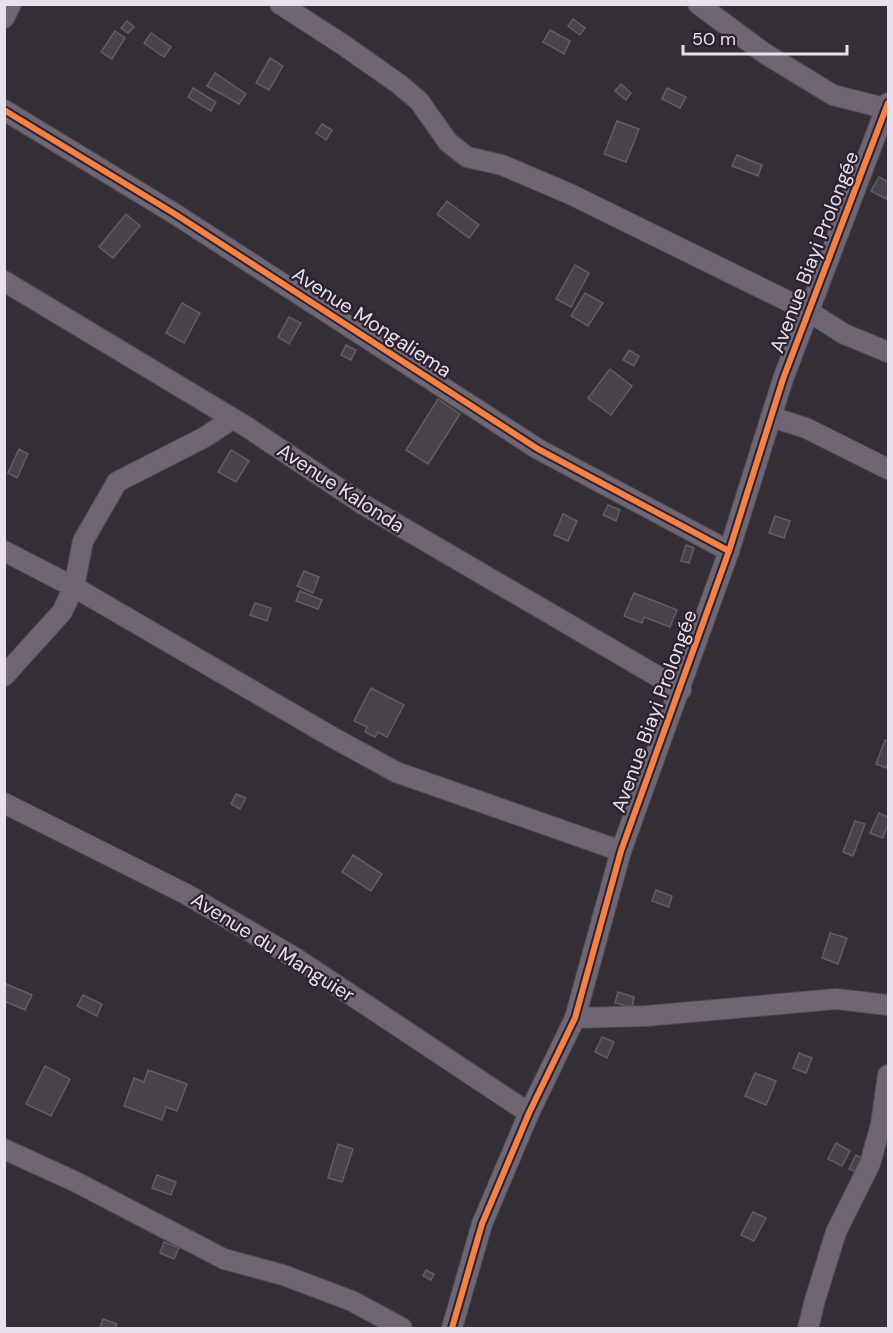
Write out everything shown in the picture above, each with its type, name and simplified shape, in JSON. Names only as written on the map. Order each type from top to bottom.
[{"type":"street","points":[[4,18],[11,4]]},
{"type":"street","points":[[280,4],[399,84],[418,101],[448,142],[467,157],[502,165],[570,194],[808,311],[844,334],[888,352]]},
{"type":"street","points":[[698,4],[764,53],[833,95],[888,107]]},
{"type":"street","name":"Avenue Biayi Prolongée","points":[[452,1329],[482,1224],[529,1113],[575,1018],[621,851],[681,690],[808,311],[888,107]]},
{"type":"street","name":"Avenue Mongaliema","points":[[4,110],[175,214],[538,449],[729,551]]},
{"type":"street","name":"Avenue Kalonda","points":[[4,281],[247,427],[364,505],[681,690]]},
{"type":"street","points":[[771,417],[806,428],[888,469]]},
{"type":"street","points":[[4,676],[62,612],[74,588],[83,541],[117,482],[205,437],[232,419]]},
{"type":"street","points":[[4,551],[74,588],[322,732],[396,772],[621,851]]},
{"type":"street","name":"Avenue du Manguier","points":[[4,804],[186,894],[277,947],[529,1113]]},
{"type":"street","points":[[575,1018],[646,1016],[836,999],[888,1005]]},
{"type":"street","points":[[808,1329],[836,1232],[870,1164],[881,1124],[888,1075]]},
{"type":"street","points":[[4,1149],[76,1182],[224,1260],[283,1275],[352,1301],[402,1329]]},
{"type":"building","points":[[573,19],[585,28],[580,35],[568,26]]},
{"type":"building","points":[[127,21],[134,27],[128,33],[121,28]]},
{"type":"building","points":[[550,30],[570,41],[564,54],[543,42]]},
{"type":"building","points":[[115,31],[125,38],[112,59],[101,52]]},
{"type":"building","points":[[151,33],[171,47],[164,57],[144,43]]},
{"type":"building","points":[[270,58],[283,66],[269,90],[256,83]]},
{"type":"building","points":[[215,73],[246,94],[239,104],[207,86]]},
{"type":"building","points":[[621,84],[631,93],[626,100],[615,91]]},
{"type":"building","points":[[193,88],[216,102],[211,111],[188,97]]},
{"type":"building","points":[[667,88],[686,97],[680,108],[662,99]]},
{"type":"building","points":[[617,121],[639,129],[626,162],[604,154]]},
{"type":"building","points":[[322,124],[332,130],[326,140],[316,133]]},
{"type":"building","points":[[737,155],[762,165],[758,176],[732,166]]},
{"type":"building","points":[[879,177],[888,182],[886,199],[871,191]]},
{"type":"building","points":[[447,201],[479,225],[469,238],[437,214]]},
{"type":"building","points":[[126,214],[140,226],[113,258],[99,247]]},
{"type":"building","points":[[575,265],[589,273],[571,307],[556,299]]},
{"type":"building","points":[[585,293],[603,303],[588,326],[571,316]]},
{"type":"building","points":[[182,303],[200,313],[184,343],[166,333]]},
{"type":"building","points":[[289,317],[301,323],[289,344],[278,337]]},
{"type":"building","points":[[346,345],[356,350],[351,360],[341,355]]},
{"type":"building","points":[[629,350],[639,356],[634,366],[623,360]]},
{"type":"building","points":[[610,369],[632,386],[611,415],[588,398]]},
{"type":"building","points":[[438,399],[460,414],[428,464],[406,450]]},
{"type":"building","points":[[19,449],[28,454],[17,478],[8,473]]},
{"type":"building","points":[[231,450],[249,461],[236,482],[218,472]]},
{"type":"building","points":[[608,505],[620,510],[616,521],[603,515]]},
{"type":"building","points":[[563,514],[577,521],[568,541],[554,535]]},
{"type":"building","points":[[775,516],[790,521],[784,538],[769,533]]},
{"type":"building","points":[[686,545],[694,548],[689,563],[681,561]]},
{"type":"building","points":[[304,571],[319,577],[313,593],[297,586]]},
{"type":"building","points":[[300,591],[322,600],[318,609],[296,601]]},
{"type":"building","points":[[634,593],[677,610],[670,627],[644,617],[642,623],[624,616]]},
{"type":"building","points":[[255,603],[271,608],[267,621],[250,615]]},
{"type":"building","points":[[371,688],[404,705],[387,737],[378,732],[375,737],[365,732],[367,727],[354,721]]},
{"type":"building","points":[[885,740],[888,741],[886,768],[876,764]]},
{"type":"building","points":[[236,794],[246,798],[240,809],[231,804]]},
{"type":"building","points":[[879,813],[888,817],[883,838],[870,833]]},
{"type":"building","points":[[855,821],[865,824],[853,856],[843,852]]},
{"type":"building","points":[[353,855],[382,874],[371,891],[342,872]]},
{"type":"building","points":[[656,890],[672,896],[669,907],[652,901]]},
{"type":"building","points":[[830,933],[847,938],[838,964],[822,958]]},
{"type":"building","points":[[4,983],[32,995],[25,1010],[4,1001]]},
{"type":"building","points":[[618,992],[634,997],[632,1007],[615,1003]]},
{"type":"building","points":[[83,995],[102,1004],[97,1016],[77,1006]]},
{"type":"building","points":[[602,1037],[614,1042],[607,1058],[595,1052]]},
{"type":"building","points":[[799,1053],[812,1058],[806,1073],[793,1068]]},
{"type":"building","points":[[45,1066],[70,1079],[51,1116],[26,1104]]},
{"type":"building","points":[[148,1070],[187,1084],[177,1111],[166,1107],[162,1120],[124,1106],[134,1078],[144,1082]]},
{"type":"building","points":[[755,1073],[776,1081],[766,1105],[745,1096]]},
{"type":"building","points":[[836,1143],[850,1151],[842,1166],[828,1159]]},
{"type":"building","points":[[338,1144],[353,1149],[342,1182],[328,1178]]},
{"type":"building","points":[[856,1155],[865,1160],[858,1173],[849,1169]]},
{"type":"building","points":[[157,1175],[176,1182],[171,1195],[152,1188]]},
{"type":"building","points":[[753,1212],[766,1218],[754,1241],[741,1235]]},
{"type":"building","points":[[164,1242],[179,1248],[174,1259],[160,1253]]},
{"type":"building","points":[[426,1270],[434,1274],[431,1280],[423,1276]]},
{"type":"building","points":[[103,1319],[117,1324],[115,1328],[100,1328]]},
{"type":"cycle path","points":[[452,1328],[482,1224],[529,1113],[575,1018],[621,851],[729,551],[783,379],[888,103]]},
{"type":"cycle path","points":[[4,110],[175,214],[538,449],[729,551]]}]
